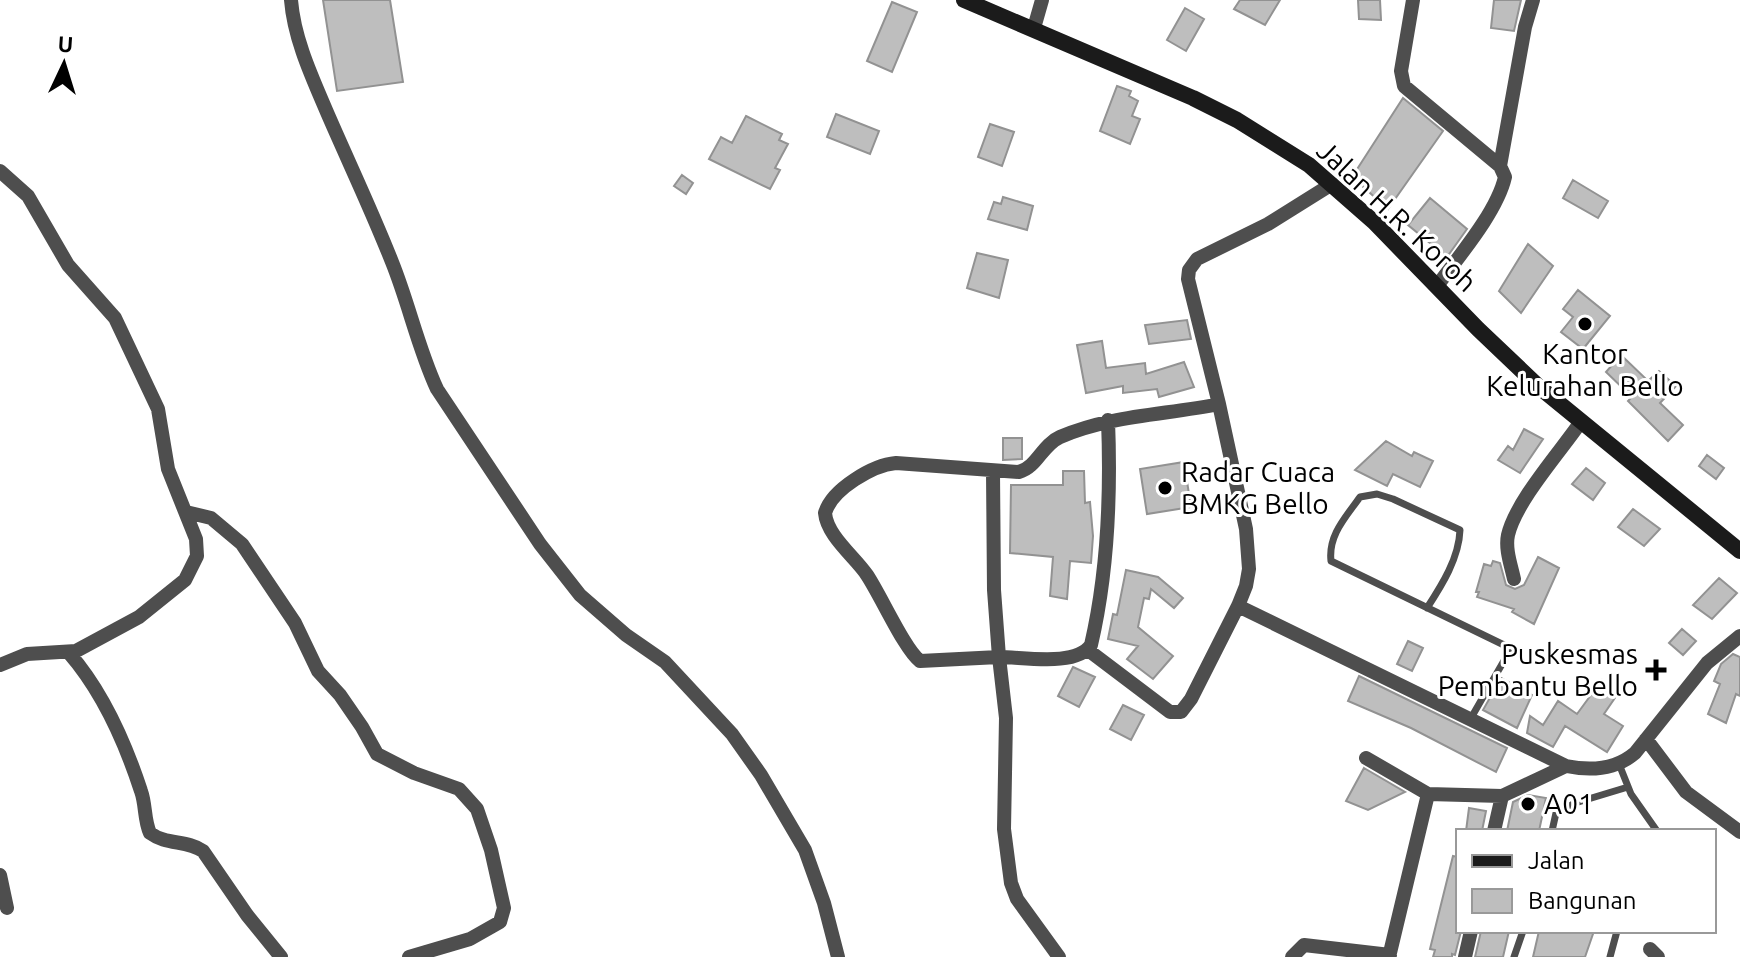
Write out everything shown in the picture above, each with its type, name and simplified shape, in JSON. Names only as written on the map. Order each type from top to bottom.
[{"type":"main road","name":"Jalan H.R. Koroh","points":[[964,0],[1193,98],[1284,148],[1332,184],[1374,222],[1478,329],[1580,423],[1740,551]]},
{"type":"street","points":[[291,0],[293,20],[314,81],[392,262],[424,363],[437,389],[540,544],[580,595],[618,629],[665,662],[732,734],[754,765],[790,820],[805,850],[824,903],[838,957]]},
{"type":"street","points":[[1034,28],[1042,0]]},
{"type":"street","points":[[1413,0],[1401,80],[1410,93],[1460,130],[1500,166],[1505,177],[1500,193],[1437,286]]},
{"type":"street","points":[[1500,166],[1533,0]]},
{"type":"street","points":[[0,171],[28,196],[68,265],[115,318],[158,409],[168,469],[196,539],[197,556],[185,580],[139,617],[69,653],[27,654],[0,665]]},
{"type":"street","points":[[1088,650],[1170,712],[1181,712],[1191,699],[1238,606],[1246,586],[1250,555],[1219,404],[1188,279],[1189,270],[1197,259],[1268,224],[1332,184]]},
{"type":"street","points":[[1108,420],[1104,575],[1088,650],[1072,658],[918,660],[867,575],[829,527],[825,513],[831,501],[852,483],[873,467],[884,464],[1023,472],[1041,450],[1064,435],[1108,420],[1219,404]]},
{"type":"street","points":[[1514,579],[1508,536],[1515,517],[1580,423]]},
{"type":"street","points":[[993,472],[994,590],[1006,718],[1004,829],[1011,883],[1017,899],[1059,957]]},
{"type":"street","points":[[186,512],[211,518],[242,544],[295,623],[305,650],[318,671],[340,695],[377,754],[414,773],[459,789],[477,809],[491,850],[504,908],[500,922],[470,939],[409,957]]},
{"type":"street","points":[[1238,606],[1566,766],[1590,769],[1619,764],[1635,753],[1707,663],[1740,636]]},
{"type":"street","points":[[69,653],[95,684],[111,717],[140,787],[150,833],[161,839],[197,846],[203,851],[247,915],[281,957]]},
{"type":"street","points":[[1646,739],[1686,792],[1740,832]]},
{"type":"street","points":[[1366,758],[1428,794],[1502,796],[1566,766]]},
{"type":"street","points":[[1292,957],[1304,945],[1389,956],[1428,794]]},
{"type":"street","points":[[1494,829],[1502,796]]},
{"type":"street","points":[[0,875],[7,908]]},
{"type":"street","points":[[1465,957],[1471,933]]},
{"type":"lane","points":[[1427,608],[1446,578],[1460,541],[1460,530],[1393,499],[1377,494],[1360,497],[1334,534],[1331,561],[1427,608],[1504,645],[1509,652],[1471,718]]},
{"type":"lane","points":[[1619,764],[1628,787],[1656,829]]},
{"type":"lane","points":[[1552,829],[1556,813],[1575,803],[1628,787]]},
{"type":"lane","points":[[1514,957],[1522,933]]},
{"type":"lane","points":[[1610,957],[1616,933]]},
{"type":"building","points":[[323,0],[390,0],[403,82],[337,91]]},
{"type":"building","points":[[1240,0],[1280,0],[1265,25],[1234,9]]},
{"type":"building","points":[[1358,0],[1380,0],[1381,20],[1359,19]]},
{"type":"building","points":[[1494,0],[1521,0],[1514,31],[1491,28]]},
{"type":"building","points":[[892,2],[917,12],[892,72],[867,61]]},
{"type":"building","points":[[1185,8],[1204,19],[1186,51],[1167,40]]},
{"type":"building","points":[[1117,86],[1131,91],[1129,96],[1138,101],[1132,116],[1140,119],[1130,144],[1100,131]]},
{"type":"building","points":[[1403,98],[1443,131],[1388,209],[1352,177]]},
{"type":"building","points":[[836,114],[879,131],[870,154],[827,137]]},
{"type":"building","points":[[746,116],[782,134],[779,140],[788,144],[775,168],[780,170],[770,189],[709,159],[721,137],[732,143]]},
{"type":"building","points":[[990,124],[1014,132],[1002,166],[978,157]]},
{"type":"building","points":[[682,175],[693,183],[686,194],[674,186]]},
{"type":"building","points":[[1573,180],[1608,201],[1598,218],[1563,198]]},
{"type":"building","points":[[1003,197],[1033,206],[1027,230],[988,219],[994,202],[1001,204]]},
{"type":"building","points":[[1430,198],[1467,229],[1447,257],[1408,225]]},
{"type":"building","points":[[1528,244],[1553,266],[1521,313],[1499,291]]},
{"type":"building","points":[[977,253],[1008,260],[999,298],[967,288]]},
{"type":"building","name":"Kantor Kelurahan Bello","points":[[1578,290],[1610,316],[1583,349],[1561,332],[1573,317],[1563,309]]},
{"type":"building","points":[[1187,320],[1191,339],[1149,344],[1145,325]]},
{"type":"building","points":[[1102,341],[1106,368],[1145,363],[1146,374],[1184,362],[1194,387],[1159,397],[1157,389],[1123,393],[1123,386],[1086,393],[1077,345]]},
{"type":"building","points":[[1621,355],[1648,381],[1659,371],[1676,386],[1660,403],[1683,425],[1668,441],[1628,401],[1632,397],[1606,372]]},
{"type":"building","points":[[1524,429],[1543,439],[1520,473],[1498,460],[1508,446],[1513,450]]},
{"type":"building","points":[[1003,438],[1022,438],[1022,459],[1003,460]]},
{"type":"building","points":[[1386,441],[1412,456],[1414,452],[1433,461],[1420,487],[1393,474],[1387,486],[1355,470]]},
{"type":"building","points":[[1707,455],[1724,468],[1716,479],[1699,466]]},
{"type":"building","name":"Radar Cuaca BMKG Bello","points":[[1184,462],[1191,507],[1147,514],[1140,469]]},
{"type":"building","points":[[1586,468],[1605,483],[1593,500],[1572,484]]},
{"type":"building","points":[[1063,471],[1084,471],[1085,503],[1090,502],[1093,536],[1091,563],[1070,561],[1067,599],[1050,596],[1053,557],[1010,553],[1011,485],[1063,485]]},
{"type":"building","points":[[1633,509],[1660,529],[1644,546],[1618,527]]},
{"type":"building","points":[[1538,557],[1559,568],[1534,624],[1512,612],[1514,609],[1477,597],[1484,564],[1491,566],[1493,561],[1500,563],[1506,585],[1515,589],[1524,585]]},
{"type":"building","points":[[1126,570],[1158,577],[1183,598],[1174,608],[1151,589],[1149,599],[1144,598],[1138,627],[1173,656],[1153,679],[1127,659],[1138,646],[1108,639],[1113,614],[1117,615]]},
{"type":"building","points":[[1719,578],[1737,593],[1712,619],[1693,605]]},
{"type":"building","points":[[1682,629],[1696,641],[1683,655],[1669,643]]},
{"type":"building","points":[[1408,641],[1423,648],[1412,671],[1397,664]]},
{"type":"building","points":[[1733,654],[1740,657],[1740,696],[1736,694],[1726,723],[1708,714],[1720,684],[1714,681],[1721,664]]},
{"type":"building","points":[[1073,667],[1095,677],[1079,707],[1058,696]]},
{"type":"building","points":[[1359,676],[1507,748],[1496,772],[1411,728],[1348,701]]},
{"type":"building","points":[[1501,678],[1532,695],[1517,728],[1483,710]]},
{"type":"building","points":[[1602,680],[1619,692],[1604,714],[1623,726],[1607,752],[1565,726],[1553,747],[1527,733],[1530,716],[1543,725],[1558,701],[1577,714]]},
{"type":"building","points":[[1123,705],[1144,715],[1131,740],[1110,729]]},
{"type":"building","points":[[1364,768],[1405,792],[1368,810],[1346,801]]},
{"type":"building","points":[[1528,795],[1546,798],[1539,829],[1507,829],[1513,802]]},
{"type":"building","points":[[1469,808],[1486,811],[1482,829],[1466,829]]},
{"type":"building","points":[[1453,856],[1456,857],[1456,933],[1460,933],[1455,955],[1433,957],[1435,950],[1430,949]]},
{"type":"building","points":[[1481,933],[1509,933],[1503,957],[1475,957]]},
{"type":"building","points":[[1539,933],[1593,933],[1585,957],[1533,957]]},
{"type":"place","name":"Kantor Kelurahan Bello","points":[[1585,324]]},
{"type":"place","name":"Radar Cuaca BMKG Bello","points":[[1165,488]]},
{"type":"place","name":"Puskesmas Pembantu Bello","points":[[1656,670]]},
{"type":"place","name":"A01","points":[[1528,804]]}]
